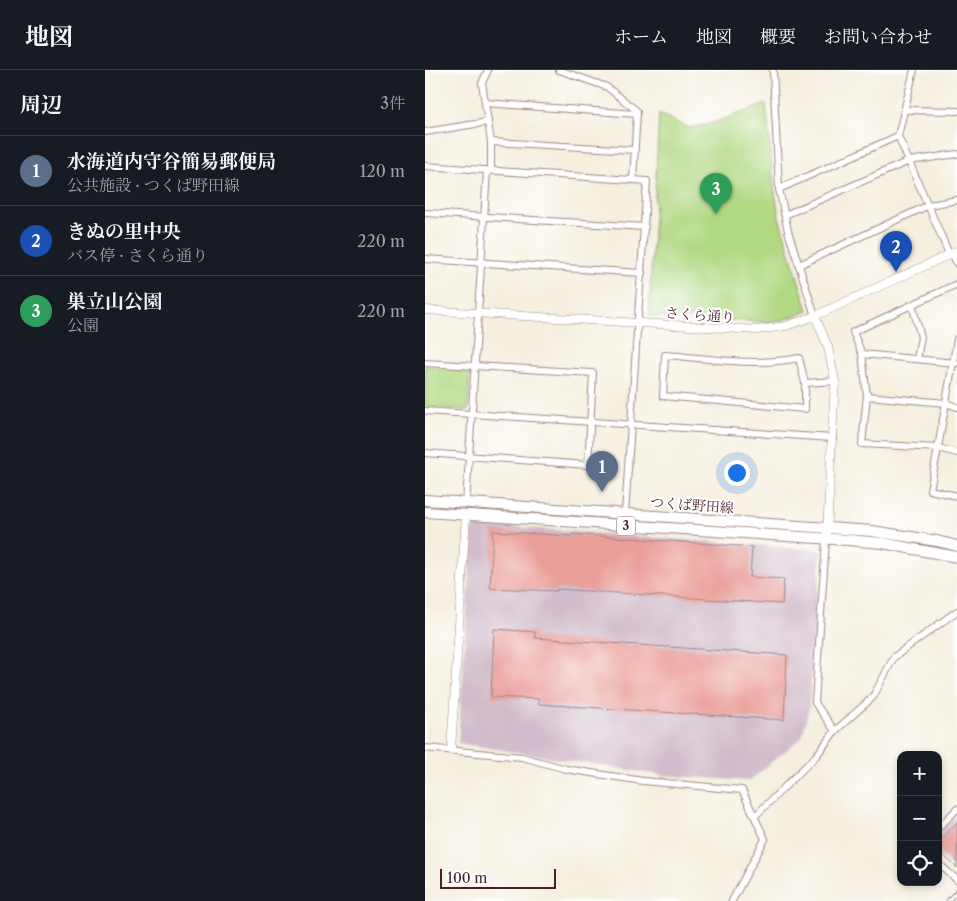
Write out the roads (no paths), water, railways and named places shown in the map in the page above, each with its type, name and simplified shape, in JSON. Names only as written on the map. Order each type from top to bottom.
[{"type":"main road","name":"つくば野田線","points":[[425,500],[881,532],[957,546]]},
{"type":"main road","name":"つくば野田線","points":[[425,512],[882,543],[957,557]]},
{"type":"street","points":[[466,504],[484,217],[491,142],[483,83],[488,70]]},
{"type":"street","points":[[559,70],[607,87],[637,111],[633,180]]},
{"type":"street","points":[[773,70],[779,189],[799,265],[815,316],[828,347],[835,381],[833,438],[815,703],[835,731]]},
{"type":"street","points":[[914,70],[898,136],[957,264]]},
{"type":"street","points":[[485,103],[637,114]]},
{"type":"street","points":[[905,110],[957,111]]},
{"type":"street","points":[[425,132],[488,122]]},
{"type":"street","points":[[779,189],[898,136]]},
{"type":"street","points":[[491,142],[635,150]]},
{"type":"street","points":[[785,215],[909,161],[957,154]]},
{"type":"street","points":[[425,166],[647,181],[625,514]]},
{"type":"street","points":[[799,265],[929,205],[957,200]]},
{"type":"street","points":[[425,213],[645,227]]},
{"type":"street","name":"さくら通り","points":[[425,310],[757,330],[786,326],[815,316],[953,253]]},
{"type":"street","points":[[425,259],[642,273]]},
{"type":"street","points":[[957,284],[853,332],[862,354],[867,396],[862,444],[938,448],[957,452]]},
{"type":"street","points":[[912,305],[921,337],[917,359]]},
{"type":"street","points":[[957,339],[955,363],[930,490],[957,496]]},
{"type":"street","points":[[862,354],[955,363]]},
{"type":"street","points":[[665,355],[756,362],[779,362],[799,358],[805,384],[805,409],[663,396],[665,355]]},
{"type":"street","points":[[425,363],[593,373],[587,465],[425,453]]},
{"type":"street","points":[[805,384],[835,381]]},
{"type":"street","points":[[867,396],[946,403],[957,406]]},
{"type":"street","points":[[425,411],[833,438]]},
{"type":"street","points":[[451,750],[466,515]]},
{"type":"street","points":[[755,816],[816,756],[835,731],[873,697],[894,656],[957,611]]},
{"type":"street","points":[[425,748],[522,757],[567,769],[643,781],[742,790],[765,839],[733,901]]},
{"type":"street","points":[[942,824],[957,809]]},
{"type":"street","points":[[942,867],[957,880]]},
{"type":"lane","points":[[948,901],[957,891]]},
{"type":"place","name":"巣立山公園","points":[[716,214]]},
{"type":"place","name":"きぬの里中央","points":[[896,272]]},
{"type":"place","name":"水海道内守谷簡易郵便局","points":[[602,492]]}]
